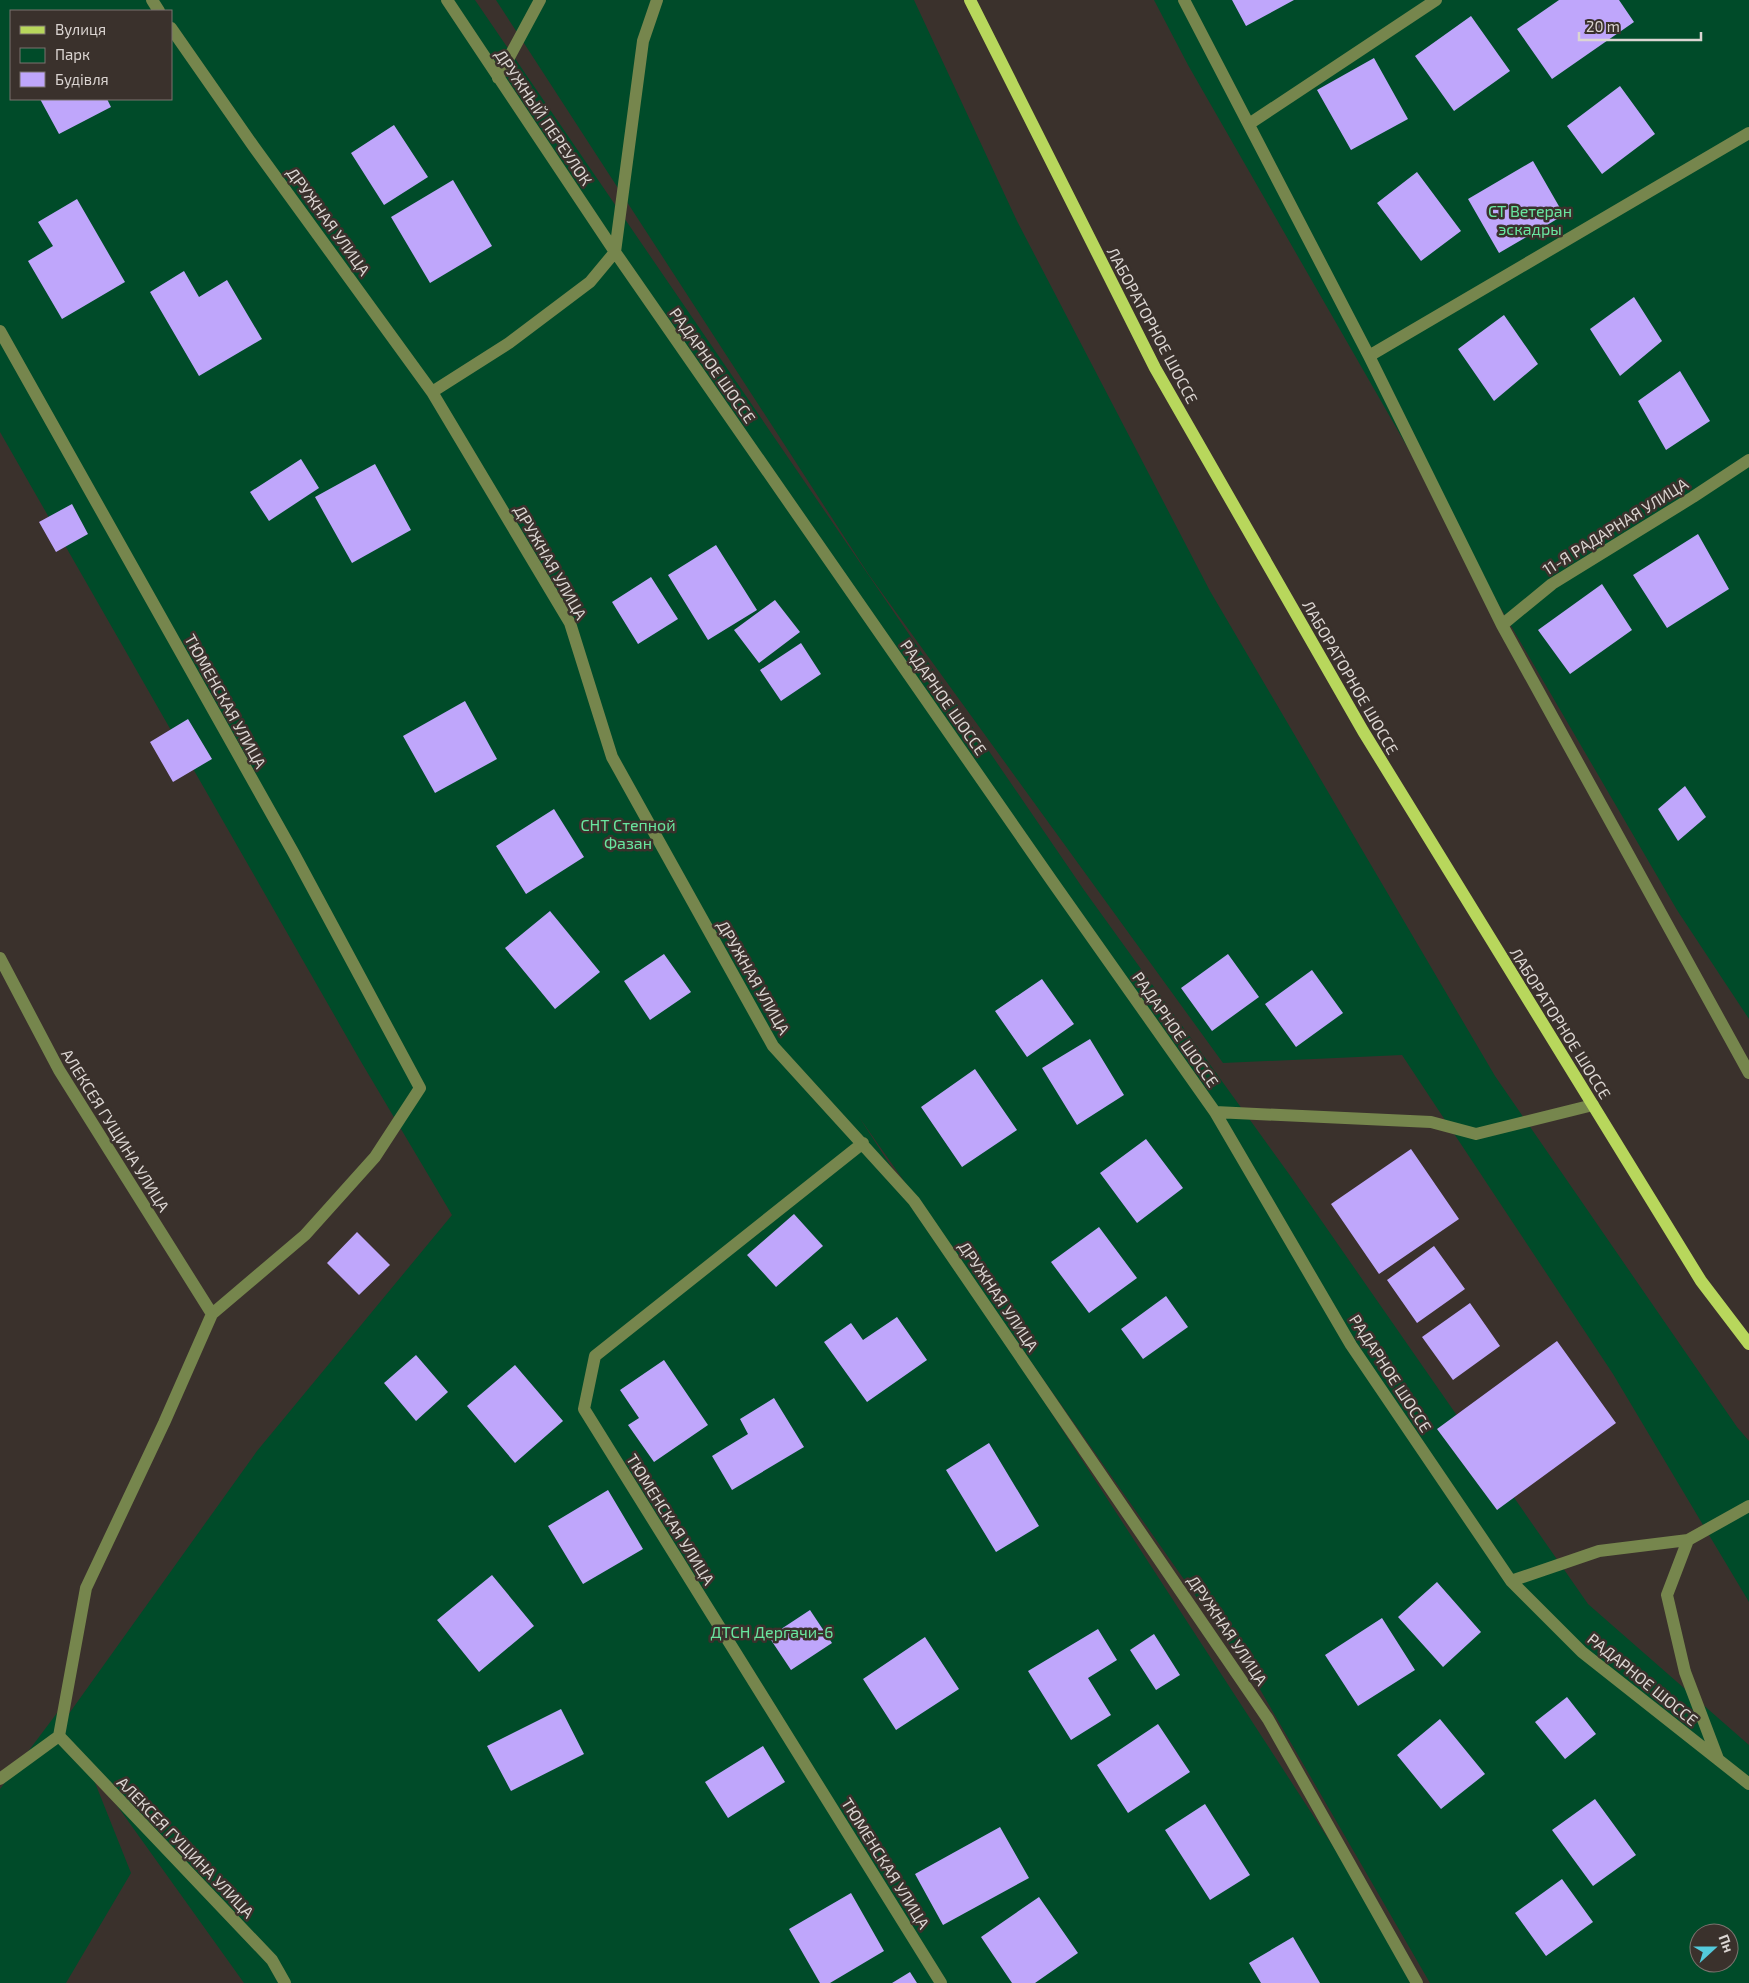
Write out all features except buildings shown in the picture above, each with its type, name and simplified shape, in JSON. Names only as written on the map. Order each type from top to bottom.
[{"type":"main road","name":"ЛАБОРАТОРНОЕ ШОССЕ","points":[[970,0],[1155,368],[1362,731],[1701,1281],[1749,1344]]},
{"type":"street","name":"ДРУЖНЫЙ ПЕРЕУЛОК","points":[[447,0],[615,252]]},
{"type":"street","points":[[498,78],[540,0]]},
{"type":"street","points":[[432,392],[508,343],[590,282],[615,252],[643,41],[657,0]]},
{"type":"street","points":[[1184,0],[1369,356],[1502,625],[1749,1073]]},
{"type":"street","points":[[1249,124],[1436,0]]},
{"type":"street","name":"ДРУЖНАЯ УЛИЦА","points":[[172,29],[260,155],[432,392],[570,623],[612,757],[773,1046],[863,1143],[914,1202],[1268,1719],[1417,1983]]},
{"type":"street","points":[[1369,356],[1749,133]]},
{"type":"street","name":"РАДАРНОЕ ШОССЕ","points":[[615,252],[1052,881],[1215,1112],[1352,1345],[1511,1581],[1582,1652],[1749,1784]]},
{"type":"street","name":"ТЮМЕНСКАЯ УЛИЦА","points":[[0,332],[293,852],[420,1088],[375,1157],[305,1235],[212,1314]]},
{"type":"street","name":"11-Я РАДАРНАЯ УЛИЦА","points":[[1502,625],[1552,584],[1749,460]]},
{"type":"street","name":"АЛЕКСЕЯ ГУЩИНА УЛИЦА","points":[[0,958],[59,1070],[212,1314]]},
{"type":"street","points":[[1215,1112],[1431,1122],[1476,1134],[1593,1105]]},
{"type":"street","name":"ТЮМЕНСКАЯ УЛИЦА","points":[[863,1143],[595,1356],[584,1409],[941,1983]]},
{"type":"street","points":[[0,1780],[59,1736],[86,1588],[164,1423],[212,1314]]},
{"type":"street","points":[[1511,1581],[1599,1550],[1688,1540],[1749,1506]]},
{"type":"street","points":[[1688,1540],[1667,1595],[1685,1672],[1718,1760]]},
{"type":"street","name":"АЛЕКСЕЯ ГУЩИНА УЛИЦА","points":[[59,1736],[272,1960],[285,1983]]},
{"type":"green space","name":"СНТ Степной Фазан","points":[[0,0],[475,0],[1084,890],[1289,1174],[1588,1604],[1749,1745],[1749,1983],[1430,1983],[1254,1679],[859,1117],[1422,1983],[244,1983],[88,1765],[131,1873],[66,1983],[0,1983],[0,1789],[63,1705],[68,1715],[257,1451],[452,1215],[360,1060],[0,432]]},
{"type":"green space","points":[[496,0],[914,0],[1017,221],[1210,591],[1495,1076],[1737,1427],[1749,1441],[1749,1602],[1613,1374],[1402,1055],[1223,1063],[869,575]]},
{"type":"green space","name":"СТ Ветеран эскадры","points":[[1154,0],[1749,0],[1749,1019],[1677,910],[1451,523],[1188,65]]},
{"type":"park label","name":"ДТСН Дергачи-6","points":[[772,1631]]}]
